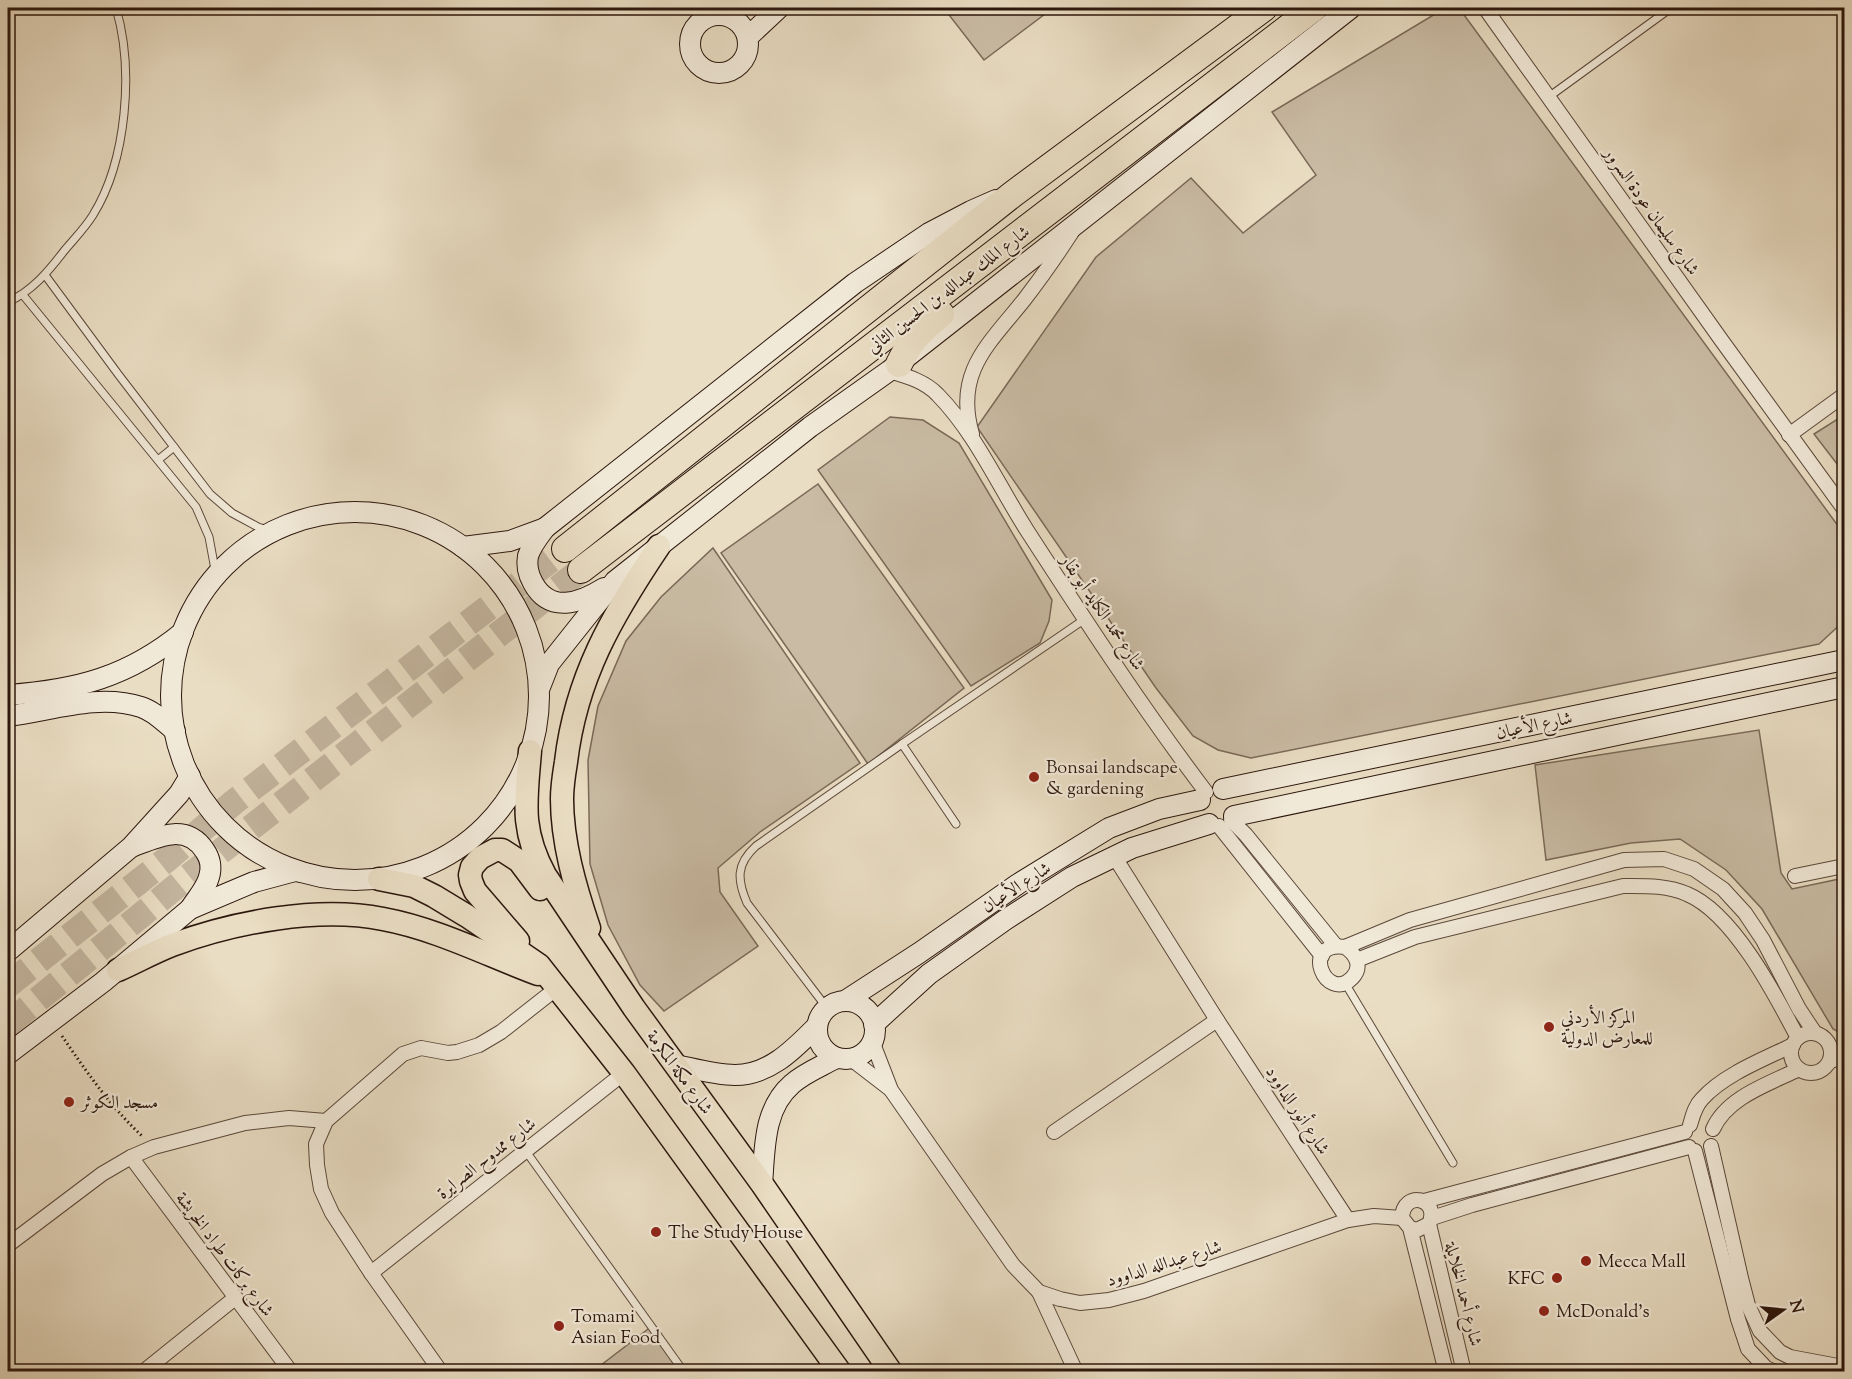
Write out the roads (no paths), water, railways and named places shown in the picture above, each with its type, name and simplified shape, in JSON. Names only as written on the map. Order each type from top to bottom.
[{"type":"highway","name":"شارع الملك عبدالله بن الحسين الثاني","points":[[564,549],[1013,194],[1264,8]]},
{"type":"highway","name":"شارع الملك عبدالله بن الحسين الثاني","points":[[581,570],[1314,8]]},
{"type":"highway","points":[[894,367],[915,336],[1021,247],[1036,231],[1047,213]]},
{"type":"main road","points":[[596,950],[580,901],[568,850],[562,798],[568,743],[573,715],[582,686],[607,630],[659,546]]},
{"type":"main road","name":"شارع مكة المكرمة","points":[[530,751],[525,803],[528,833],[534,853],[567,909],[634,1008],[762,1184],[891,1371]]},
{"type":"main road","points":[[634,1008],[519,861],[502,850],[488,854],[472,867],[470,874],[475,891],[548,977],[624,1073],[840,1371]]},
{"type":"main road","points":[[379,879],[414,886],[434,896],[468,916],[548,977]]},
{"type":"main road","points":[[118,970],[171,946],[250,924],[299,917],[360,915],[416,927],[548,977]]},
{"type":"street","points":[[748,37],[779,8]]},
{"type":"street","points":[[544,528],[528,555],[527,566],[537,590],[549,601],[576,602],[615,581],[810,427],[894,367],[1351,8]]},
{"type":"street","name":"شارع سليمان عودة السرور","points":[[1485,8],[1845,509]]},
{"type":"street","points":[[727,11],[739,21],[748,37],[746,55],[734,69],[716,73],[707,71],[700,66],[691,50],[692,32],[704,18],[727,11]]},
{"type":"street","points":[[463,547],[510,541],[544,528],[855,283],[929,233],[971,211],[1013,194]]},
{"type":"street","name":"شارع محمد الكايد أبو بقار","points":[[977,447],[971,432],[968,406],[970,381],[975,365],[982,350],[1044,274],[1077,223]]},
{"type":"street","name":"شارع محمد الكايد أبو بقار","points":[[894,367],[936,393],[953,412],[1085,619],[1168,741],[1210,794]]},
{"type":"street","points":[[1790,435],[1845,395]]},
{"type":"street","points":[[8,1054],[118,970],[190,909],[254,882],[295,871],[314,876],[346,880],[379,879],[412,871],[444,857],[473,837],[497,812],[516,783],[530,751],[536,722],[538,692],[528,637],[517,611],[484,566],[463,547],[428,527],[406,519],[383,514],[336,513],[309,517],[283,526],[251,544],[216,575],[200,597],[177,648],[171,687],[175,731],[190,776],[215,814],[241,840],[263,856],[314,876]]},
{"type":"street","points":[[538,692],[549,664],[615,581]]},
{"type":"street","points":[[8,695],[51,690],[99,680],[143,661],[183,632]]},
{"type":"street","points":[[1817,665],[1845,654]]},
{"type":"street","name":"شارع الأعيان","points":[[836,1005],[920,953],[1018,884],[1109,828],[1147,813],[1210,794],[1845,660]]},
{"type":"street","name":"شارع الأعيان","points":[[873,1033],[929,974],[1005,920],[1072,877],[1132,848],[1223,821],[1845,687]]},
{"type":"street","points":[[8,716],[87,703],[123,703],[142,707],[175,731]]},
{"type":"street","points":[[8,951],[131,847],[179,794],[190,776]]},
{"type":"street","points":[[1223,821],[1237,808],[1235,800],[1230,793],[1210,794],[1201,814],[1223,821],[1246,835],[1341,946],[1353,952],[1357,960],[1357,969],[1353,977],[1346,983],[1336,984],[1328,981],[1322,974],[1320,965],[1322,956],[1328,949],[1341,946],[1410,920],[1624,860],[1664,859],[1694,869],[1724,890],[1745,913],[1763,940],[1799,1009],[1815,1033],[1829,1044],[1830,1061]]},
{"type":"street","points":[[1223,821],[1322,956]]},
{"type":"street","points":[[131,847],[151,839],[177,833],[186,834],[200,843],[207,854],[210,875],[190,909]]},
{"type":"street","name":"شارع أنور الداوود","points":[[1114,856],[1217,1020],[1348,1221]]},
{"type":"street","points":[[1795,876],[1845,866]]},
{"type":"street","points":[[1357,960],[1415,937],[1623,886],[1656,886],[1687,894],[1712,911],[1736,935],[1762,976],[1795,1041],[1791,1054],[1793,1063],[1799,1069],[1808,1073],[1816,1072],[1830,1061],[1845,1057]]},
{"type":"street","points":[[441,1371],[370,1273],[332,1213],[321,1189],[316,1144],[326,1121],[403,1054],[421,1048],[448,1053],[458,1052],[479,1045],[501,1032],[548,977]]},
{"type":"street","points":[[762,1184],[766,1129],[776,1101],[792,1083],[844,1058],[860,1055],[873,1033],[870,1015],[855,1003],[836,1005],[820,1016],[817,1026],[817,1036],[827,1053],[844,1058]]},
{"type":"street","points":[[1054,1132],[1217,1020]]},
{"type":"street","points":[[676,1065],[735,1075],[754,1072],[771,1066],[795,1049],[817,1026]]},
{"type":"street","name":"شارع عبدالله الداوود","points":[[873,1033],[891,1090],[1013,1265],[1039,1292],[1080,1303],[1109,1300],[1144,1291],[1348,1221],[1374,1216],[1406,1223]]},
{"type":"street","points":[[1780,1352],[1770,1370],[1748,1349],[1692,1149],[1685,1140],[1695,1109],[1712,1090],[1806,1034],[1815,1033]]},
{"type":"street","points":[[1829,1044],[1845,1047]]},
{"type":"street","name":"شارع عبدالله الداوود","points":[[844,1058],[891,1090]]},
{"type":"street","points":[[1713,1129],[1718,1119],[1730,1107],[1754,1091],[1799,1069]]},
{"type":"street","name":"شارع ممدوح الصرايرة","points":[[370,1273],[624,1073]]},
{"type":"street","points":[[8,1245],[102,1174],[154,1147],[245,1123],[289,1118],[326,1121]]},
{"type":"street","points":[[1712,1146],[1704,1151],[1692,1149],[1472,1205],[1430,1221],[1417,1230],[1406,1223],[1405,1205],[1411,1201],[1424,1201],[1688,1128],[1699,1122],[1707,1123],[1713,1129],[1715,1138],[1712,1146],[1748,1305],[1760,1331],[1780,1352],[1790,1357],[1841,1365]]},
{"type":"street","name":"شارع بركات طراد الخريشة","points":[[131,1157],[234,1298],[291,1371]]},
{"type":"street","points":[[1424,1201],[1432,1212],[1430,1221]]},
{"type":"street","name":"شارع أحمد الخلايلة","points":[[1430,1221],[1464,1371]]},
{"type":"street","name":"شارع أحمد الخلايلة","points":[[1406,1223],[1446,1371]]},
{"type":"street","points":[[1039,1292],[1076,1371]]},
{"type":"street","points":[[143,1371],[234,1298]]},
{"type":"street","points":[[1818,1371],[1841,1365]]},
{"type":"lane","points":[[8,302],[23,295],[45,275],[93,215],[111,178],[121,132],[126,83],[121,25],[116,8]]},
{"type":"lane","points":[[1550,96],[1671,8]]},
{"type":"lane","points":[[45,275],[210,494],[232,513],[258,527],[272,531],[283,526]]},
{"type":"lane","points":[[23,295],[196,507],[209,537],[216,575]]},
{"type":"lane","points":[[158,460],[174,447]]},
{"type":"lane","points":[[836,1005],[747,903],[740,887],[740,872],[745,856],[902,744],[1085,619]]},
{"type":"lane","points":[[902,744],[956,824]]},
{"type":"lane","points":[[1346,983],[1453,1163]]},
{"type":"lane","points":[[525,1150],[684,1371]]},
{"type":"tunnel","points":[[8,985],[166,860],[234,802],[565,549]]},
{"type":"tunnel","points":[[8,1024],[184,880],[581,570]]},
{"type":"place","name":"Bonsai landscape & gardening","points":[[1034,777]]},
{"type":"place","name":"المركز الأردني للمعارض الدولية","points":[[1549,1027]]},
{"type":"place","name":"مسجد الكوثر","points":[[69,1102]]},
{"type":"place","name":"The Study House","points":[[656,1232]]},
{"type":"place","name":"Mecca Mall","points":[[1586,1261]]},
{"type":"place","name":"KFC","points":[[1557,1278]]},
{"type":"place","name":"McDonald's","points":[[1544,1311]]},
{"type":"place","name":"Tomami Asian Food","points":[[559,1326]]}]
